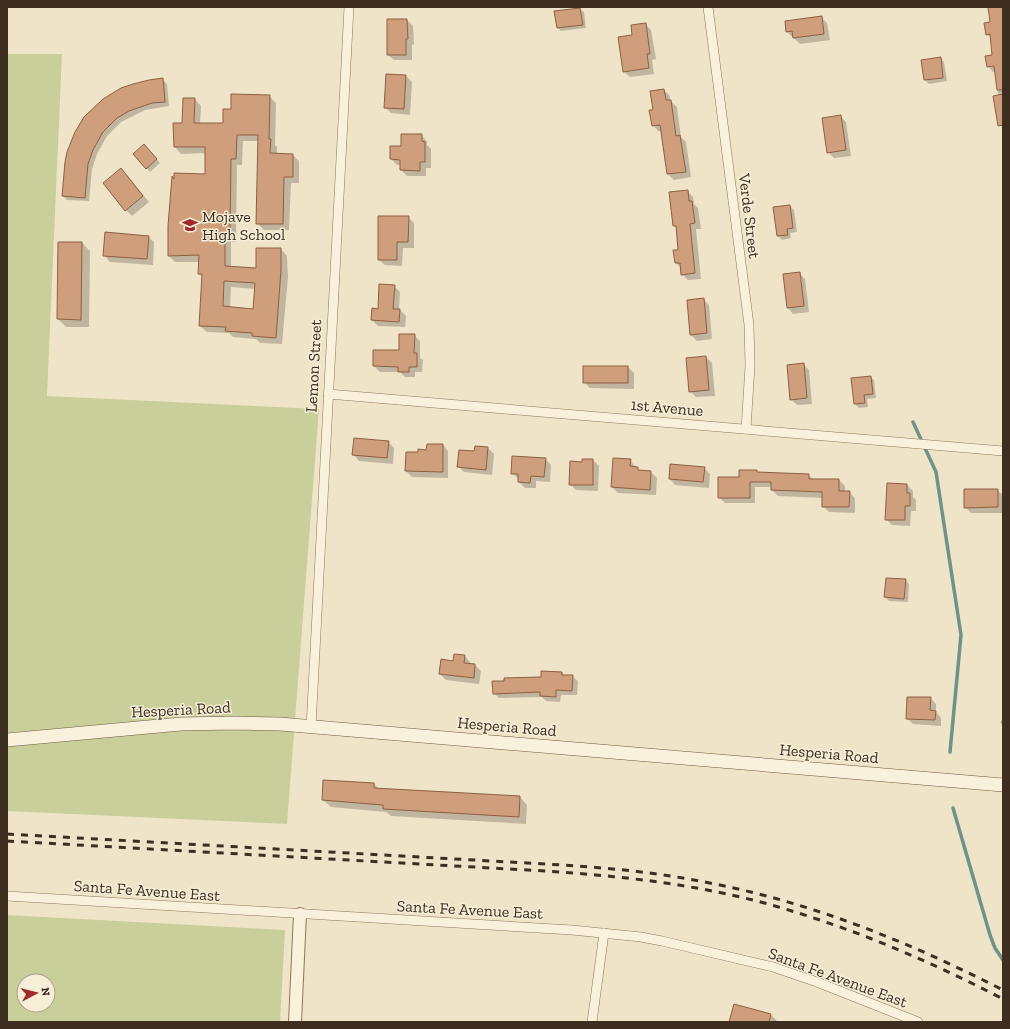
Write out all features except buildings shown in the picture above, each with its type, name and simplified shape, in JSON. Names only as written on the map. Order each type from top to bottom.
[{"type":"main road","name":"Hesperia Road","points":[[7,740],[187,724],[255,723],[1003,785]]},
{"type":"street","name":"Lemon Street","points":[[311,727],[349,7]]},
{"type":"street","name":"Verde Street","points":[[708,7],[749,325],[750,366],[746,429]]},
{"type":"street","name":"1st Avenue","points":[[328,394],[1003,451]]},
{"type":"street","name":"Santa Fe Avenue East","points":[[7,896],[604,933],[662,941],[773,967],[817,982],[918,1022]]},
{"type":"street","points":[[295,1022],[300,914]]},
{"type":"street","points":[[592,1022],[604,933]]},
{"type":"green space","points":[[7,54],[62,54],[47,396],[319,409],[287,824],[7,811]]},
{"type":"green space","points":[[7,915],[285,930],[280,1022],[7,1022]]},
{"type":"waterway","points":[[913,422],[936,472],[961,635],[950,752]]},
{"type":"waterway","points":[[953,808],[990,935],[995,948],[1003,960]]},
{"type":"railway","points":[[7,834],[564,865],[661,875],[739,889],[817,911],[893,939],[1003,990]]},
{"type":"railway","points":[[7,841],[545,871],[601,875],[685,886],[741,897],[829,923],[917,958],[1003,999]]},
{"type":"place","name":"Mojave High School","points":[[190,225]]}]
